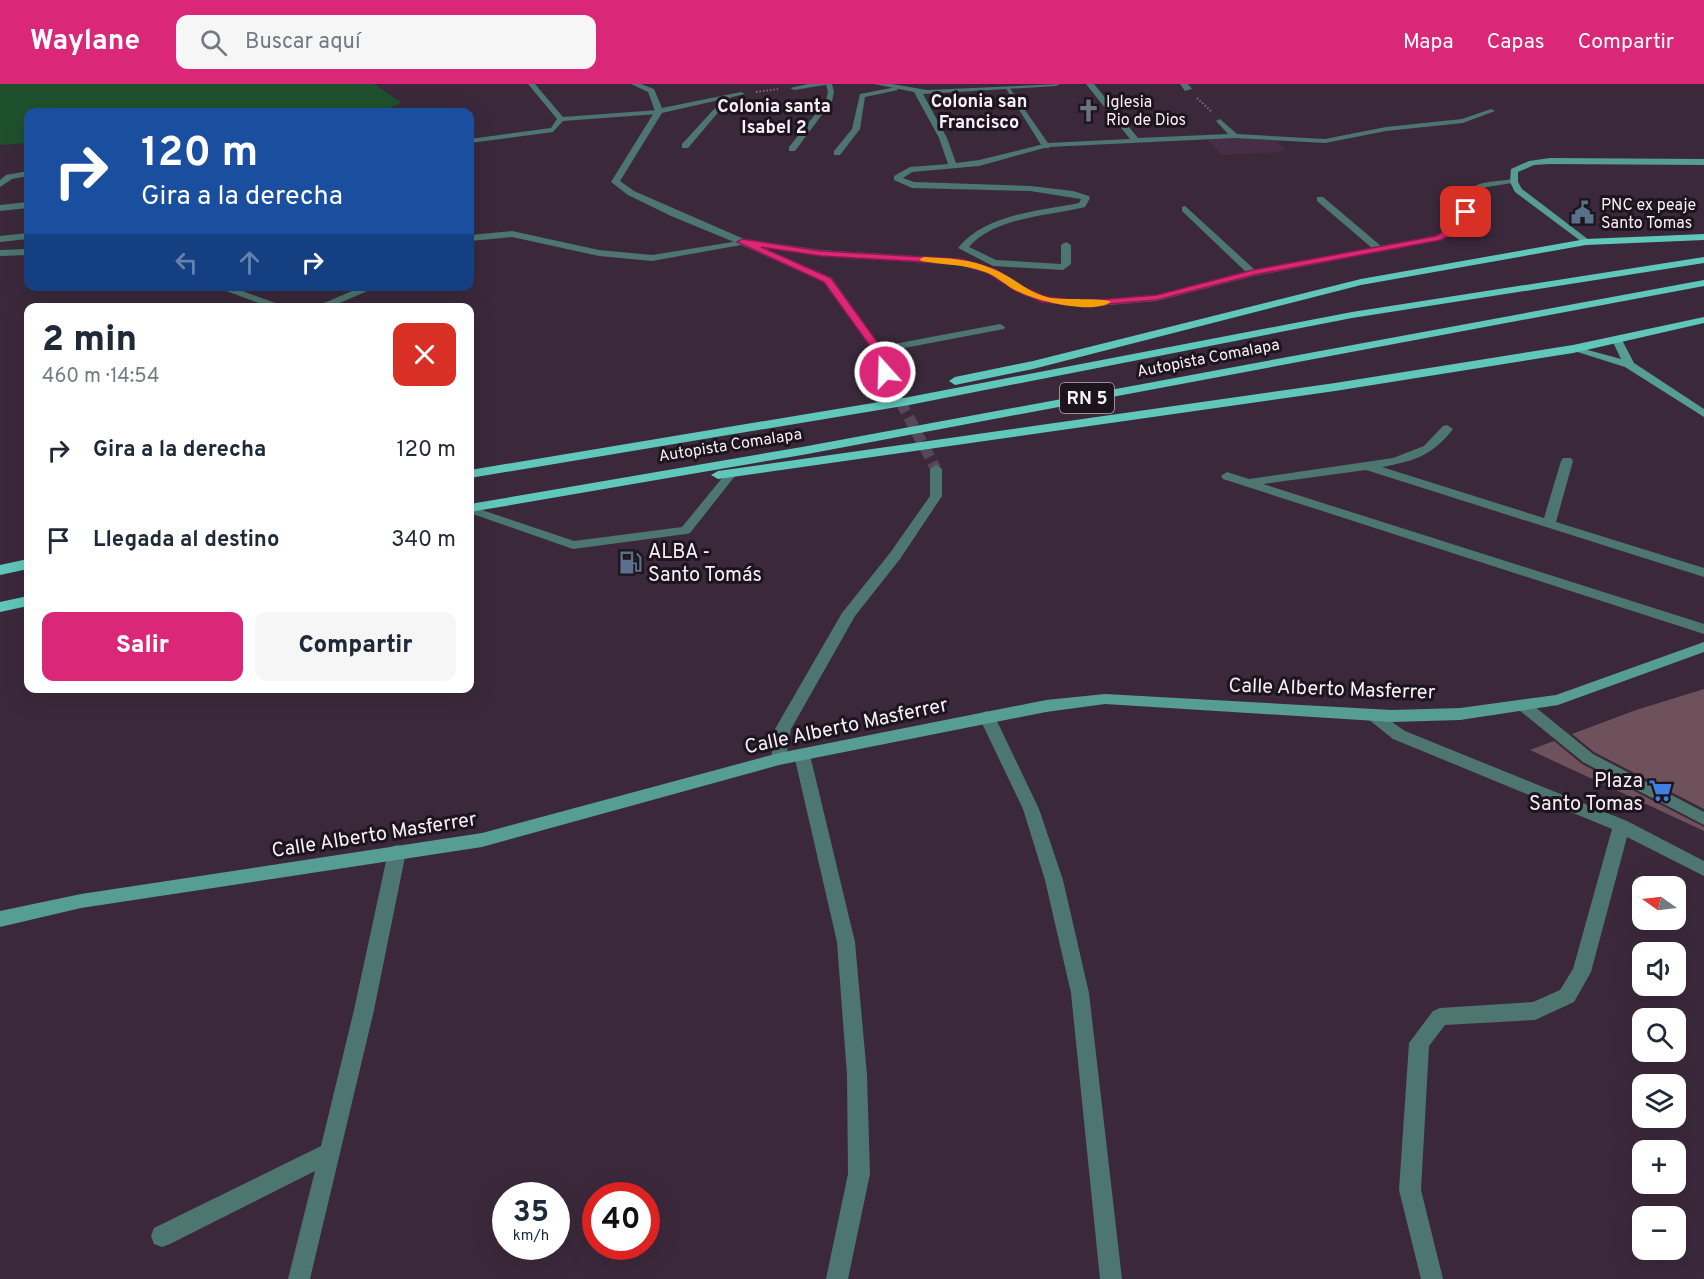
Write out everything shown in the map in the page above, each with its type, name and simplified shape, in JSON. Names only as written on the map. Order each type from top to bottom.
[{"type":"highway","points":[[856,408],[906,392],[1033,365],[1361,282],[1586,242],[1704,237]]},
{"type":"highway","name":"Autopista Comalapa","points":[[474,473],[1047,376],[1352,315],[1704,260]]},
{"type":"highway","name":"Autopista Comalapa","points":[[474,508],[524,497],[802,451],[1704,283]]},
{"type":"highway","points":[[524,497],[731,474],[1056,429],[1573,349],[1704,320]]},
{"type":"highway","points":[[0,570],[24,565]]},
{"type":"highway","points":[[0,607],[24,602]]},
{"type":"main road","points":[[1586,242],[1518,190],[1514,182],[1514,171],[1539,161],[1704,162]]},
{"type":"main road","points":[[1617,340],[1629,365]]},
{"type":"main road","points":[[1573,349],[1629,365],[1704,414]]},
{"type":"main road","name":"Calle Alberto Masferrer","points":[[0,919],[81,901],[482,840],[778,759],[987,717],[1105,699],[1373,715],[1460,714],[1558,700],[1704,646]]},
{"type":"street","points":[[635,84],[651,91],[658,111]]},
{"type":"street","points":[[794,88],[828,84]]},
{"type":"street","points":[[878,84],[918,92],[1056,84]]},
{"type":"street","points":[[1090,84],[1136,141]]},
{"type":"street","points":[[918,92],[943,138],[953,166]]},
{"type":"street","points":[[741,94],[658,111],[615,182],[631,193],[675,214],[828,280],[878,350],[885,372]]},
{"type":"street","points":[[1491,111],[1463,121],[1386,129],[1325,141],[1235,136],[1046,146],[979,163],[910,170],[897,178],[912,185],[1054,191],[1080,194],[1086,198],[1082,205],[1005,223],[968,240],[963,248],[992,267],[1019,289],[1045,300],[1085,304],[1157,298],[1253,273],[1438,238],[1462,225],[1474,189],[1479,186],[1514,182]]},
{"type":"street","points":[[1220,121],[1235,136]]},
{"type":"street","points":[[0,184],[9,177],[24,175]]},
{"type":"street","points":[[1320,199],[1379,249]]},
{"type":"street","points":[[0,208],[24,205]]},
{"type":"street","points":[[1185,209],[1253,273]]},
{"type":"street","points":[[474,238],[512,234],[600,253],[652,258],[742,242],[821,253],[961,262],[992,267],[1063,267],[1066,264],[1066,245]]},
{"type":"street","points":[[0,239],[24,236]]},
{"type":"street","points":[[0,247],[24,251]]},
{"type":"street","points":[[0,253],[24,252]]},
{"type":"street","points":[[233,291],[269,303]]},
{"type":"street","points":[[330,303],[361,291]]},
{"type":"street","points":[[878,350],[1000,327]]},
{"type":"street","points":[[1248,482],[1366,466],[1427,450],[1447,429]]},
{"type":"street","points":[[1549,523],[1567,461]]},
{"type":"street","points":[[1366,466],[1704,573]]},
{"type":"street","points":[[778,759],[783,729],[849,613],[895,556],[936,496],[936,469]]},
{"type":"street","points":[[1227,476],[1704,629]]},
{"type":"street","points":[[1373,715],[1399,735],[1621,826],[1704,869]]},
{"type":"street","points":[[987,717],[1031,809],[1054,880],[1080,993],[1111,1279]]},
{"type":"street","points":[[802,755],[846,942],[857,1075],[859,1174],[837,1279]]},
{"type":"street","points":[[1432,1279],[1410,1190],[1419,1043],[1440,1017],[1535,1011],[1567,996],[1582,972],[1621,826]]},
{"type":"street","points":[[299,1279],[364,1010],[397,852]]},
{"type":"street","points":[[162,1236],[330,1152]]},
{"type":"lane","points":[[531,84],[561,119]]},
{"type":"lane","points":[[792,149],[829,102],[831,92],[828,84]]},
{"type":"lane","points":[[1006,86],[1046,146]]},
{"type":"lane","points":[[837,153],[856,129],[862,94],[896,89]]},
{"type":"lane","points":[[685,146],[729,96]]},
{"type":"lane","points":[[474,140],[553,130],[561,119],[658,111]]},
{"type":"lane","points":[[474,510],[573,545],[686,530],[731,474]]},
{"type":"lane","points":[[1524,706],[1588,758],[1704,819]]},
{"type":"path","points":[[1186,86],[1220,121]]},
{"type":"path","points":[[741,94],[794,88]]},
{"type":"shaded area","points":[[1242,137],[1276,141],[1287,151],[1222,155],[1208,140]]},
{"type":"green space","points":[[0,84],[374,84],[402,103],[389,108],[24,108],[24,143],[0,145]]},
{"type":"building","name":"Plaza Santo Tomas","points":[[1704,689],[1704,809],[1594,752],[1572,734],[1636,710]]},
{"type":"building","points":[[1554,741],[1582,764],[1704,827],[1704,831],[1530,750]]},
{"type":"tunnel","points":[[885,372],[936,469]]},
{"type":"slow traffic","points":[[924,259],[961,262],[992,271],[1019,289],[1045,300],[1085,304],[1107,302]]},
{"type":"place","name":"Iglesia Rio de Dios","points":[[1088,110]]},
{"type":"place","name":"PNC ex peaje Santo Tomas","points":[[1583,213]]},
{"type":"place","name":"ALBA - Santo Tomás","points":[[630,563]]},
{"type":"place","name":"Plaza Santo Tomas","points":[[1661,791]]},
{"type":"district","name":"Colonia san Francisco","points":[[979,111]]},
{"type":"district","name":"Colonia santa Isabel 2","points":[[774,116]]},
{"type":"route","points":[[885,372],[878,350],[828,280],[785,259],[742,242],[821,253],[961,262],[992,271],[1019,289],[1045,300],[1085,304],[1157,298],[1253,273],[1438,238],[1462,225],[1466,212]]}]
